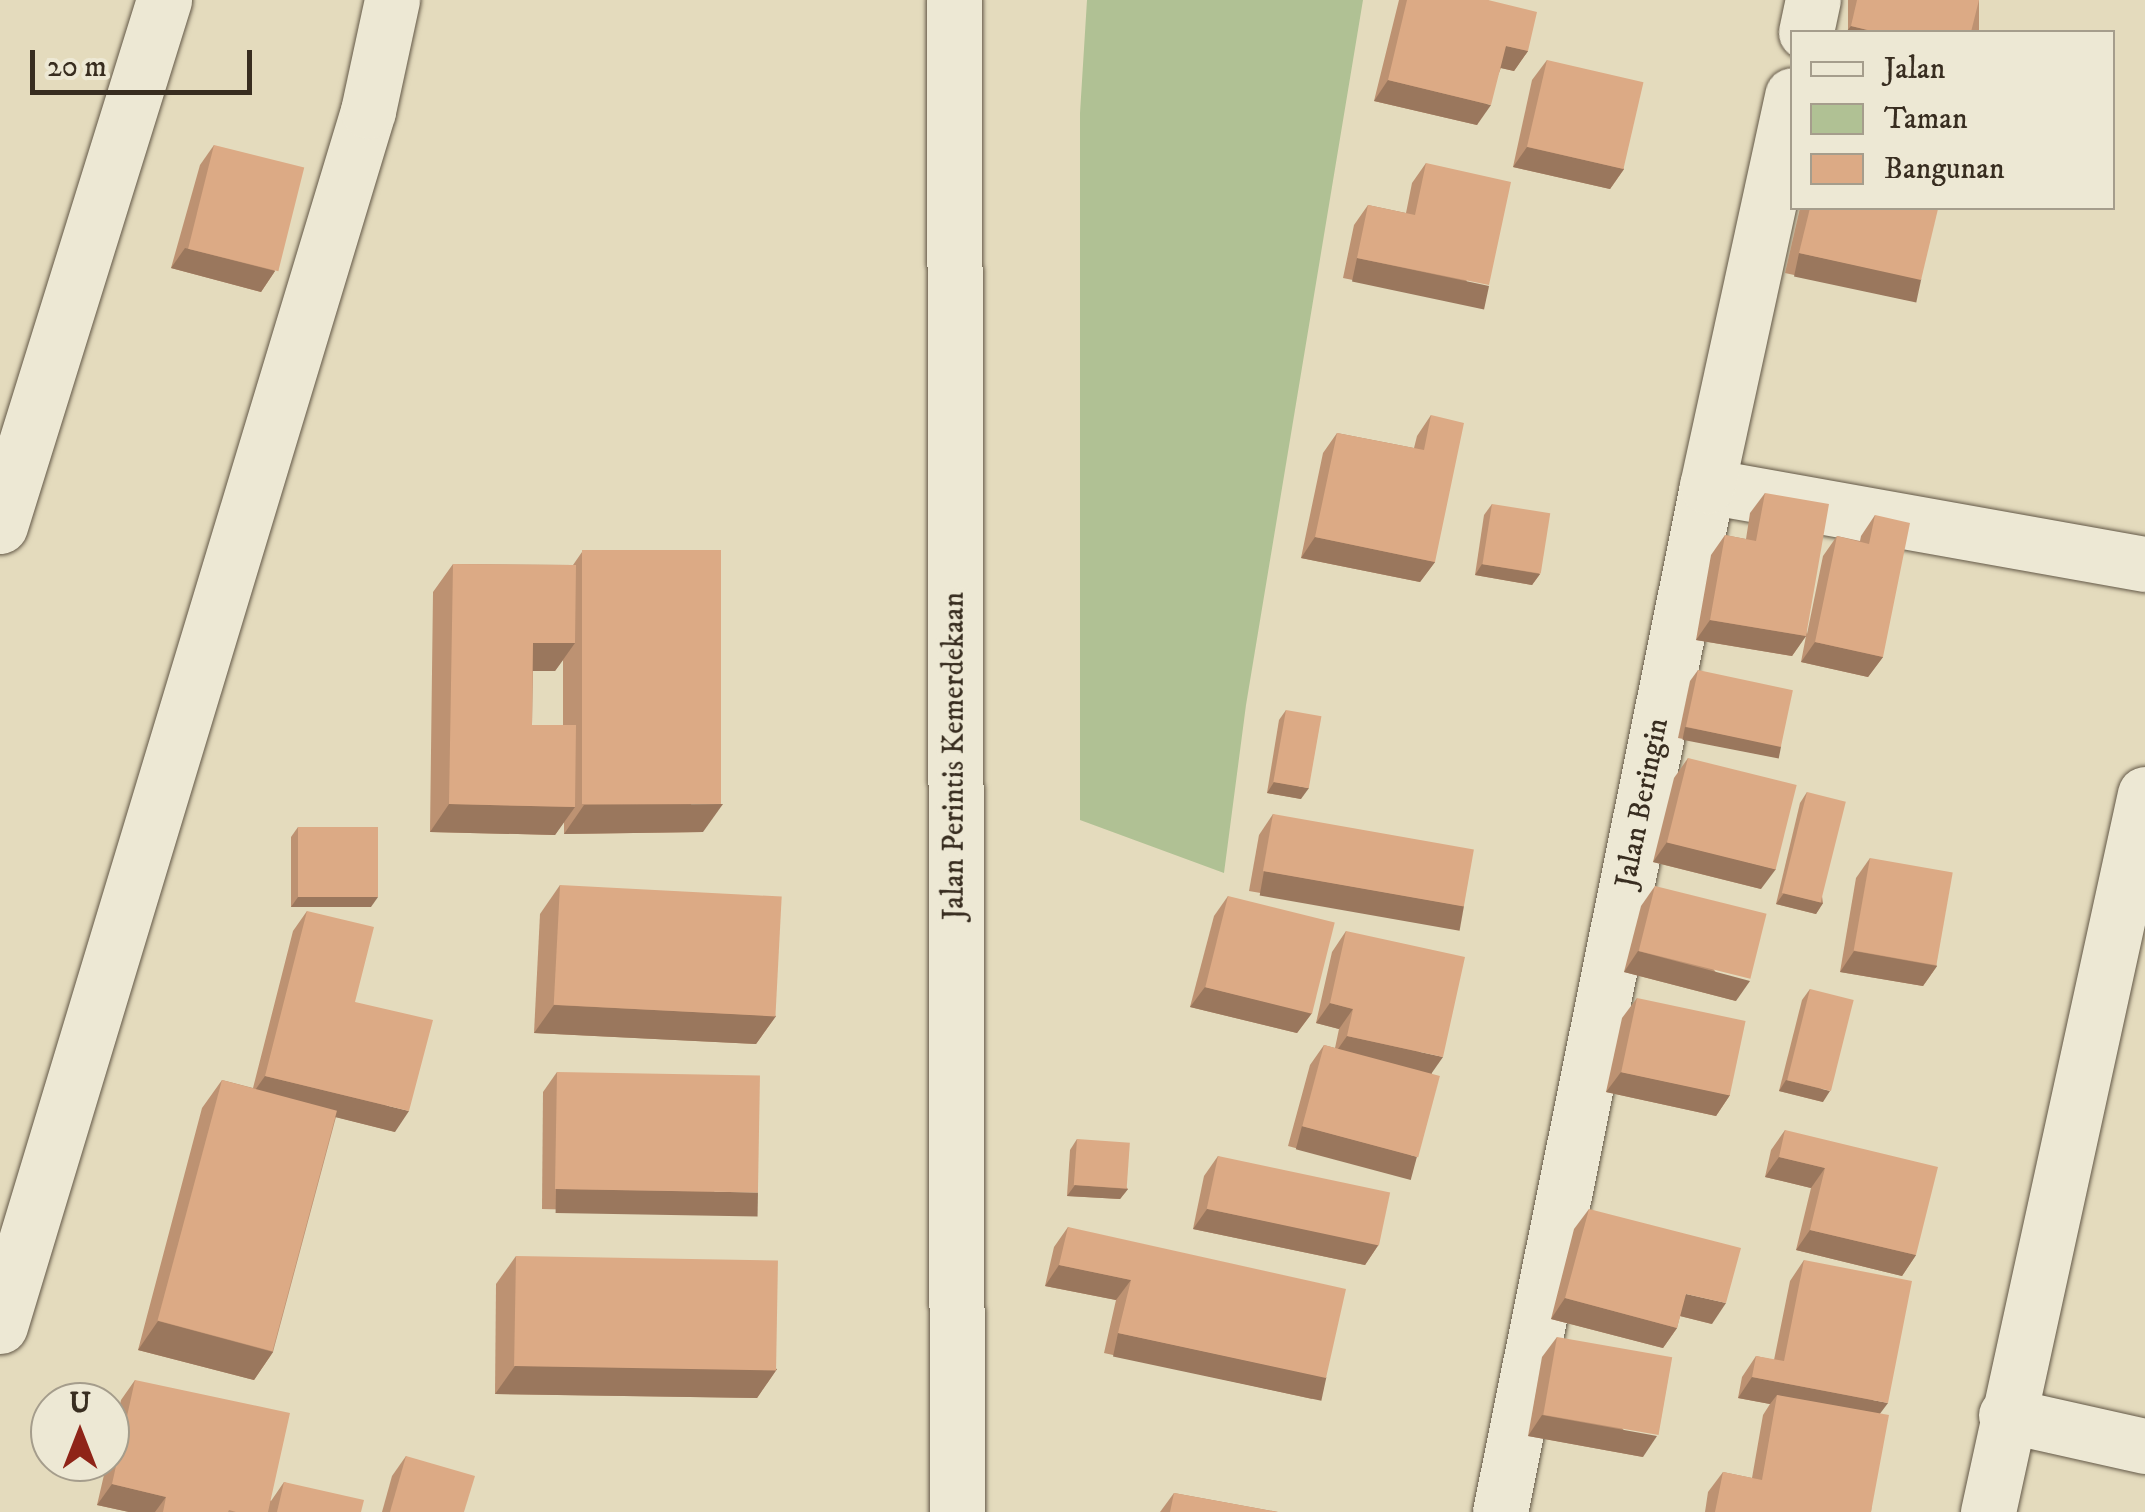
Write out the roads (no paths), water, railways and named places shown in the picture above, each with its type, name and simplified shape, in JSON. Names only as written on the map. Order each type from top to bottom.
[{"type":"street","points":[[0,526],[164,0]]},
{"type":"street","points":[[0,1326],[368,111],[392,0]]},
{"type":"street","name":"Jalan Perintis Kemerdekaan","points":[[954,0],[957,1512]]},
{"type":"street","points":[[1806,30],[1813,0]]},
{"type":"street","name":"Jalan Beringin","points":[[1500,1512],[1707,486],[1790,104]]},
{"type":"street","points":[[1707,486],[2145,564]]},
{"type":"street","points":[[1988,1512],[2006,1415],[2145,794]]},
{"type":"street","points":[[2006,1415],[2145,1446]]}]
